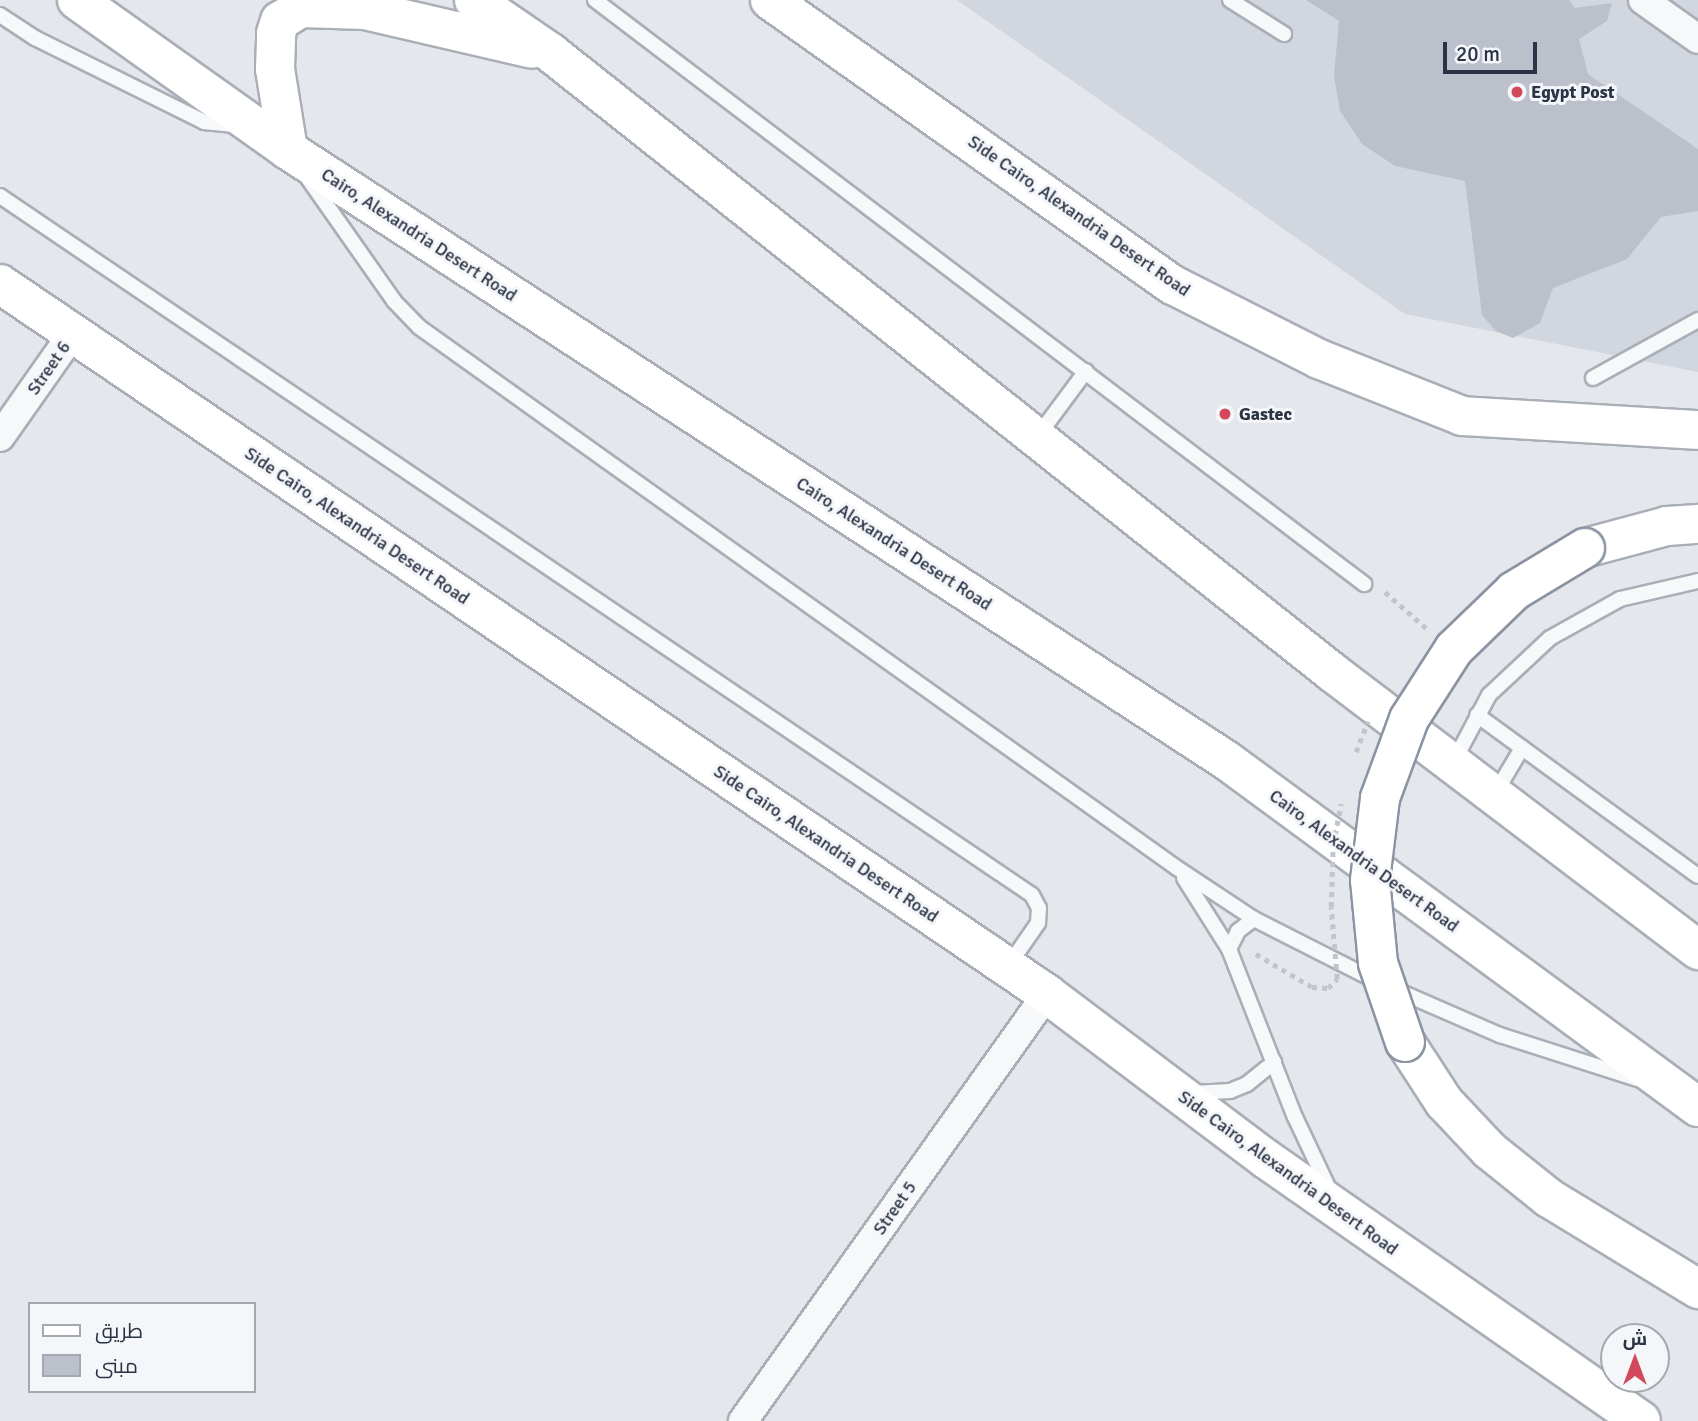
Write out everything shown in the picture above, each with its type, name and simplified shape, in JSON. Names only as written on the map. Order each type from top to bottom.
[{"type":"main road","name":"Cairo, Alexandria Desert Road","points":[[77,0],[288,150],[1226,760],[1688,1100]]},
{"type":"main road","name":"Side Cairo, Alexandria Desert Road","points":[[770,0],[1173,285],[1319,359],[1462,416],[1698,430]]},
{"type":"main road","points":[[480,3],[551,53],[1036,438],[1453,764],[1698,950]]},
{"type":"main road","points":[[288,150],[275,69],[276,33],[280,21],[301,8],[365,10],[551,53]]},
{"type":"main road","name":"Side Cairo, Alexandria Desert Road","points":[[0,284],[1047,994],[1341,1213],[1641,1421]]},
{"type":"main road","points":[[1698,524],[1667,526],[1585,548],[1514,591],[1454,649],[1409,719],[1380,797],[1370,880],[1378,963],[1405,1042],[1444,1101],[1489,1150],[1549,1198],[1698,1289]]},
{"type":"street","points":[[1643,0],[1698,39]]},
{"type":"street","name":"Street 6","points":[[0,438],[73,333]]},
{"type":"street","name":"Street 5","points":[[743,1421],[1047,994]]},
{"type":"lane","points":[[595,0],[1364,584]]},
{"type":"lane","points":[[1230,0],[1284,34]]},
{"type":"lane","points":[[0,15],[35,38],[204,122],[255,127]]},
{"type":"lane","points":[[288,150],[394,301],[419,327],[1177,868],[1254,919],[1399,992],[1500,1035],[1688,1100]]},
{"type":"lane","points":[[0,196],[1032,895],[1038,923],[1007,967]]},
{"type":"lane","points":[[1593,378],[1698,320]]},
{"type":"lane","points":[[1036,438],[1086,371]]},
{"type":"lane","points":[[1453,764],[1489,695],[1550,638],[1620,599],[1698,581]]},
{"type":"lane","points":[[1477,715],[1698,876]]},
{"type":"lane","points":[[1494,795],[1522,748]]},
{"type":"lane","points":[[1177,868],[1229,949],[1274,1062],[1341,1213]]},
{"type":"lane","points":[[1229,949],[1238,931],[1254,919]]},
{"type":"lane","points":[[1162,1081],[1178,1089],[1213,1094],[1247,1084],[1274,1062]]},
{"type":"path","points":[[1389,594],[1426,628]]},
{"type":"path","points":[[1250,950],[1312,987]]},
{"type":"shaded area","points":[[957,0],[1698,0],[1698,372],[1405,314]]},
{"type":"building","points":[[1306,0],[1569,0],[1575,8],[1612,3],[1607,21],[1579,39],[1588,74],[1698,149],[1698,211],[1661,217],[1627,259],[1553,288],[1540,323],[1513,338],[1496,331],[1482,315],[1465,181],[1395,166],[1362,144],[1340,111],[1334,75],[1339,21]]},
{"type":"place","name":"Egypt Post","points":[[1517,92]]},
{"type":"place","name":"Gastec","points":[[1225,414]]}]
